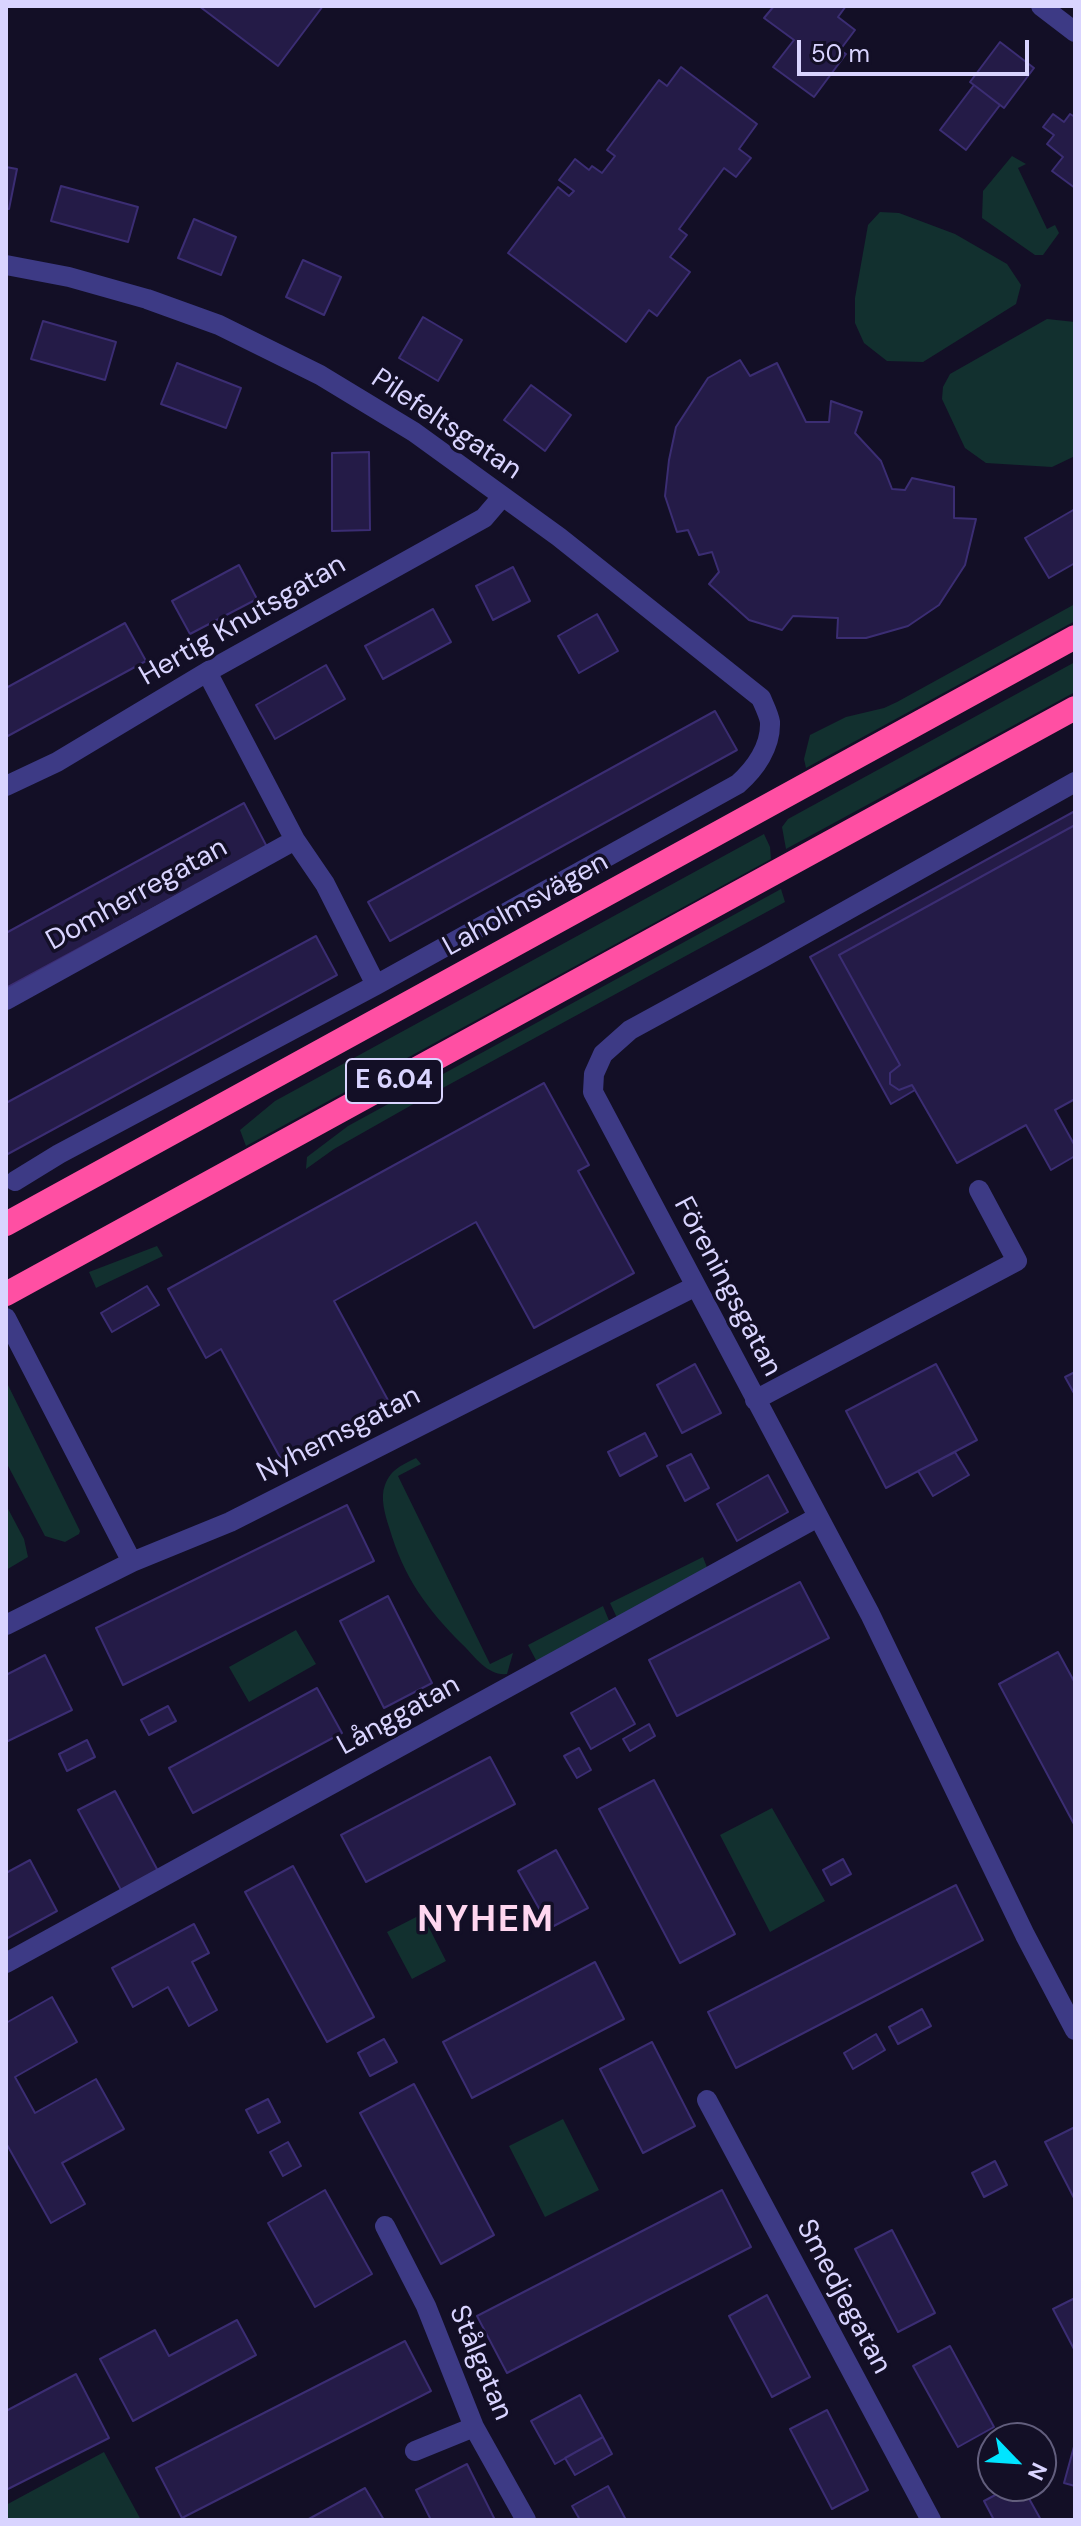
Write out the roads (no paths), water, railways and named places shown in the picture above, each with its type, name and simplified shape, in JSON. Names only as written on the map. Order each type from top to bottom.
[{"type":"highway","name":"Laholmsvägen","points":[[6,1224],[1075,637]]},
{"type":"highway","name":"E 6.04","points":[[6,1294],[1075,708]]},
{"type":"street","points":[[1041,6],[1075,32]]},
{"type":"street","name":"Pilefeltsgatan","points":[[6,265],[69,277],[147,299],[219,325],[320,375],[414,432],[559,537],[761,698],[770,722],[766,747]]},
{"type":"street","name":"Hertig Knutsgatan","points":[[6,786],[57,762],[207,672],[484,518],[502,497]]},
{"type":"street","points":[[207,672],[295,840],[325,884],[376,985]]},
{"type":"street","name":"Laholmsvägen","points":[[15,1181],[59,1154],[376,985],[738,784],[753,771],[766,747]]},
{"type":"street","name":"Föreningsgatan","points":[[1075,782],[630,1030],[603,1054],[594,1074],[593,1092],[870,1614],[1025,1935],[1075,2030]]},
{"type":"street","name":"Domherregatan","points":[[6,1000],[295,840]]},
{"type":"street","points":[[170,1135],[177,1092]]},
{"type":"street","points":[[755,1400],[1017,1261],[979,1190]]},
{"type":"street","name":"Nyhemsgatan","points":[[6,1625],[132,1562],[230,1522],[694,1287]]},
{"type":"street","points":[[6,1318],[132,1562]]},
{"type":"street","name":"Långgatan","points":[[6,1963],[818,1517]]},
{"type":"street","name":"Smedjegatan","points":[[707,2100],[931,2520]]},
{"type":"street","name":"Stålgatan","points":[[385,2226],[426,2306],[474,2427],[526,2520]]},
{"type":"street","points":[[415,2451],[474,2427]]},
{"type":"district","name":"NYHEM","points":[[486,1922]]}]
